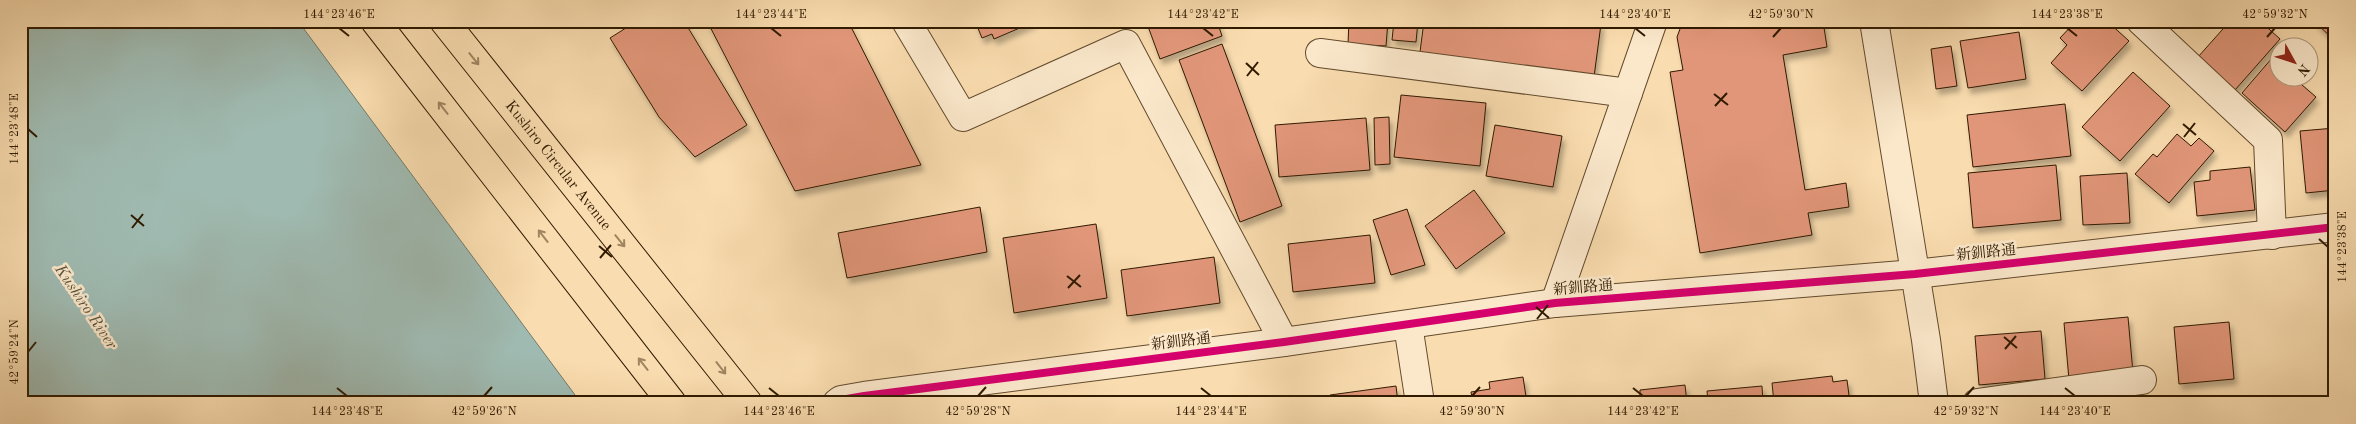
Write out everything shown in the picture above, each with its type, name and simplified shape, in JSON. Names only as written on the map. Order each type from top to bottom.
[{"type":"highway","points":[[375,21],[672,403]]},
{"type":"highway","name":"Kushiro Circular Avenue","points":[[444,21],[748,403]]},
{"type":"street","points":[[906,21],[963,117],[1126,44],[1284,342]]},
{"type":"street","points":[[1555,303],[1653,21]]},
{"type":"street","points":[[1874,21],[1934,403]]},
{"type":"street","points":[[2141,21],[2268,140],[2272,235]]},
{"type":"street","points":[[1320,53],[1628,93]]},
{"type":"street","name":"新釧路通","points":[[837,403],[841,400],[864,396],[1284,342],[1555,303],[1915,274],[2335,228]]},
{"type":"street","points":[[1408,325],[1420,403]]},
{"type":"street","points":[[1977,403],[2142,380]]},
{"type":"water","name":"Kushiro River","points":[[21,21],[298,21],[581,403],[21,403]]},
{"type":"building","points":[[637,21],[684,21],[747,125],[695,157],[659,117],[610,38]]},
{"type":"building","points":[[707,21],[848,21],[921,165],[795,191]]},
{"type":"building","points":[[975,21],[1036,21],[994,39],[992,34],[982,38]]},
{"type":"building","points":[[1146,21],[1217,21],[1222,36],[1160,59]]},
{"type":"building","points":[[1349,21],[1388,21],[1386,46],[1348,44]]},
{"type":"building","points":[[1394,21],[1418,21],[1416,42],[1392,40]]},
{"type":"building","points":[[1424,21],[1581,21],[1601,24],[1594,77],[1420,52]]},
{"type":"building","points":[[1683,21],[1823,21],[1827,47],[1783,55],[1805,190],[1846,183],[1849,207],[1808,213],[1812,235],[1700,253],[1670,72],[1683,70],[1677,37]]},
{"type":"building","points":[[2090,21],[2107,21],[2129,41],[2082,91],[2051,63],[2067,45],[2060,38],[2075,22],[2082,29]]},
{"type":"building","points":[[2230,21],[2260,21],[2279,38],[2268,38],[2268,53],[2235,90],[2198,57]]},
{"type":"building","points":[[2314,21],[2335,21],[2335,41]]},
{"type":"building","points":[[2019,32],[2026,79],[1968,88],[1960,41]]},
{"type":"building","points":[[1222,44],[1282,206],[1240,222],[1179,60]]},
{"type":"building","points":[[1951,46],[1957,86],[1936,89],[1931,49]]},
{"type":"building","points":[[2268,63],[2268,88],[2306,88],[2316,97],[2285,132],[2242,93]]},
{"type":"building","points":[[2133,72],[2170,106],[2120,161],[2082,127]]},
{"type":"building","points":[[1401,95],[1486,103],[1480,166],[1394,157]]},
{"type":"building","points":[[2065,104],[2071,156],[1973,167],[1967,115]]},
{"type":"building","points":[[1389,117],[1390,164],[1375,165],[1374,118]]},
{"type":"building","points":[[1366,118],[1370,170],[1279,177],[1275,125]]},
{"type":"building","points":[[1495,125],[1562,136],[1553,187],[1486,176]]},
{"type":"building","points":[[2335,128],[2335,190],[2306,193],[2300,131]]},
{"type":"building","points":[[2177,134],[2191,146],[2199,138],[2214,151],[2169,203],[2135,174],[2153,154],[2157,157]]},
{"type":"building","points":[[2056,165],[2061,220],[1973,228],[1968,173]]},
{"type":"building","points":[[2250,167],[2255,210],[2197,216],[2194,182],[2210,180],[2210,171]]},
{"type":"building","points":[[2127,173],[2130,223],[2083,225],[2080,176]]},
{"type":"building","points":[[1474,190],[1505,233],[1456,269],[1425,226]]},
{"type":"building","points":[[980,207],[987,252],[847,278],[838,233]]},
{"type":"building","points":[[1407,209],[1425,265],[1391,275],[1373,220]]},
{"type":"building","points":[[1096,224],[1107,298],[1014,313],[1003,238]]},
{"type":"building","points":[[1370,235],[1375,283],[1293,292],[1288,244]]},
{"type":"building","points":[[1214,257],[1220,303],[1127,316],[1121,270]]},
{"type":"building","points":[[2128,317],[2133,373],[2069,380],[2064,323]]},
{"type":"building","points":[[2229,322],[2234,379],[2179,384],[2174,327]]},
{"type":"building","points":[[2041,331],[2045,379],[1979,385],[1975,336]]},
{"type":"building","points":[[1832,376],[1833,382],[1847,380],[1850,403],[1774,403],[1772,383]]},
{"type":"building","points":[[1523,377],[1527,403],[1473,403],[1471,392],[1490,389],[1489,382]]},
{"type":"building","points":[[1685,385],[1687,403],[1615,403],[1640,398],[1640,390]]},
{"type":"building","points":[[1396,386],[1398,403],[1331,403],[1330,395]]},
{"type":"building","points":[[1762,386],[1763,403],[1708,403],[1707,391]]},
{"type":"cycle path","points":[[837,403],[841,400],[864,396],[1284,342],[1555,303],[1915,274],[2335,227]]}]
